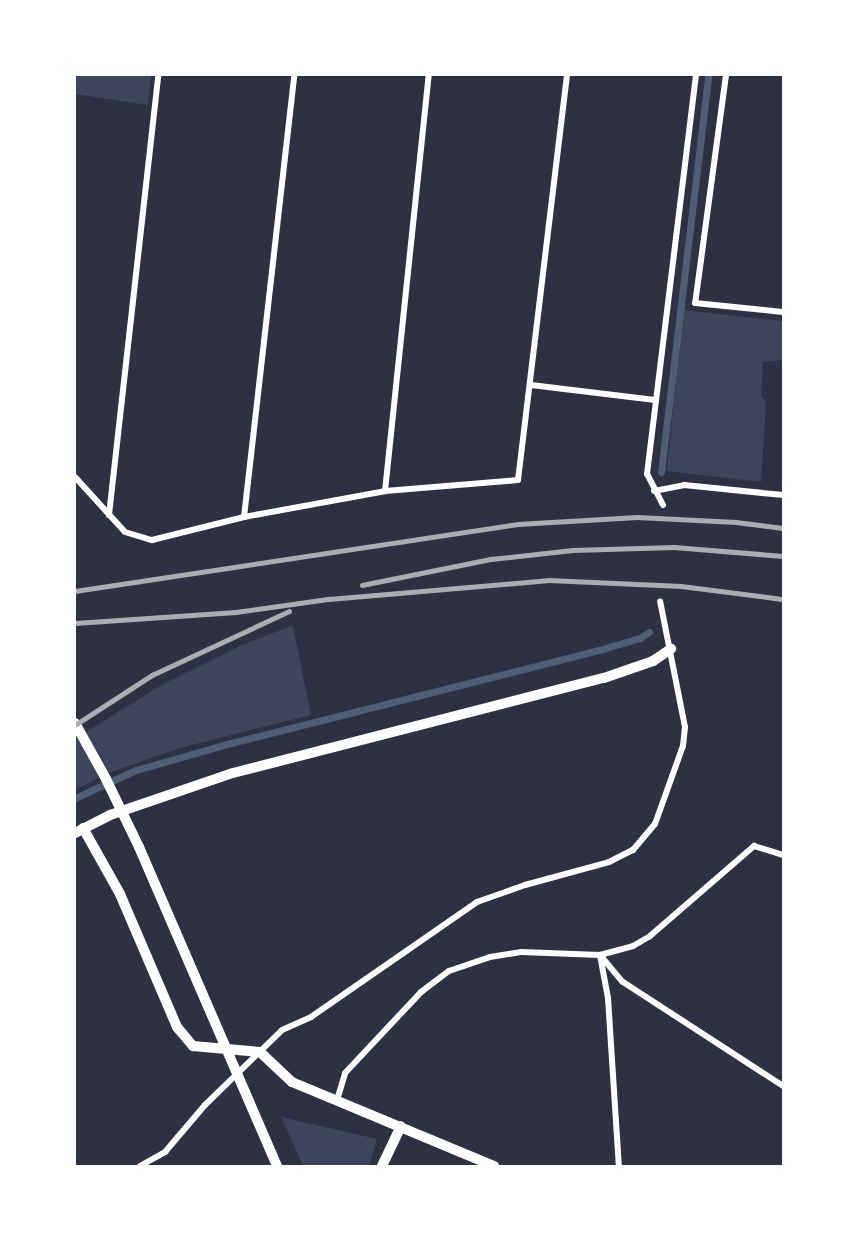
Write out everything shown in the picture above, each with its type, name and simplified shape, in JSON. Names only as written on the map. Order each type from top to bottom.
[{"type":"street","points":[[109,515],[158,75]]},
{"type":"street","points":[[244,517],[294,75]]},
{"type":"street","points":[[385,491],[429,75]]},
{"type":"street","points":[[75,477],[125,532],[152,540],[244,517],[385,491],[518,480],[567,75]]},
{"type":"street","points":[[663,505],[647,474],[696,75]]},
{"type":"street","points":[[726,75],[695,303],[783,312]]},
{"type":"street","points":[[531,385],[655,400]]},
{"type":"street","points":[[654,491],[684,485],[783,495]]},
{"type":"street","points":[[140,1166],[165,1152],[206,1105],[282,1030],[311,1017],[477,902],[525,885],[609,862],[633,850],[655,824],[683,746],[685,727],[675,688],[671,649],[660,601]]},
{"type":"street","points":[[494,1166],[292,1082],[260,1052],[193,1046],[177,1027],[120,894],[79,831],[180,789],[233,773],[604,678],[653,661],[671,649]]},
{"type":"street","points":[[75,723],[106,779],[139,847],[277,1166]]},
{"type":"street","points":[[337,1100],[345,1073],[421,992],[449,971],[482,960],[520,952],[600,955],[633,946],[650,936],[754,846],[783,855]]},
{"type":"street","points":[[600,955],[623,982],[783,1086]]},
{"type":"street","points":[[600,955],[608,998],[619,1166]]},
{"type":"street","points":[[382,1166],[401,1126]]},
{"type":"shaded area","points":[[75,75],[151,75],[148,105],[75,94]]},
{"type":"shaded area","points":[[683,310],[783,321],[783,360],[763,362],[761,396],[766,402],[761,482],[667,471]]},
{"type":"shaded area","points":[[293,625],[311,715],[180,748],[111,772],[75,790],[75,739],[163,684],[240,646]]},
{"type":"shaded area","points":[[281,1117],[377,1139],[369,1166],[303,1166]]},
{"type":"waterway","points":[[661,472],[708,75]]},
{"type":"waterway","points":[[75,798],[136,770],[227,744],[599,650],[640,638],[649,632]]},
{"type":"railway","points":[[75,591],[518,524],[637,517],[736,522],[783,528]]},
{"type":"railway","points":[[362,585],[491,559],[573,550],[674,547],[783,556]]},
{"type":"railway","points":[[75,623],[236,612],[329,599],[549,580],[681,586],[783,599]]},
{"type":"railway","points":[[75,725],[152,675],[289,611]]}]
